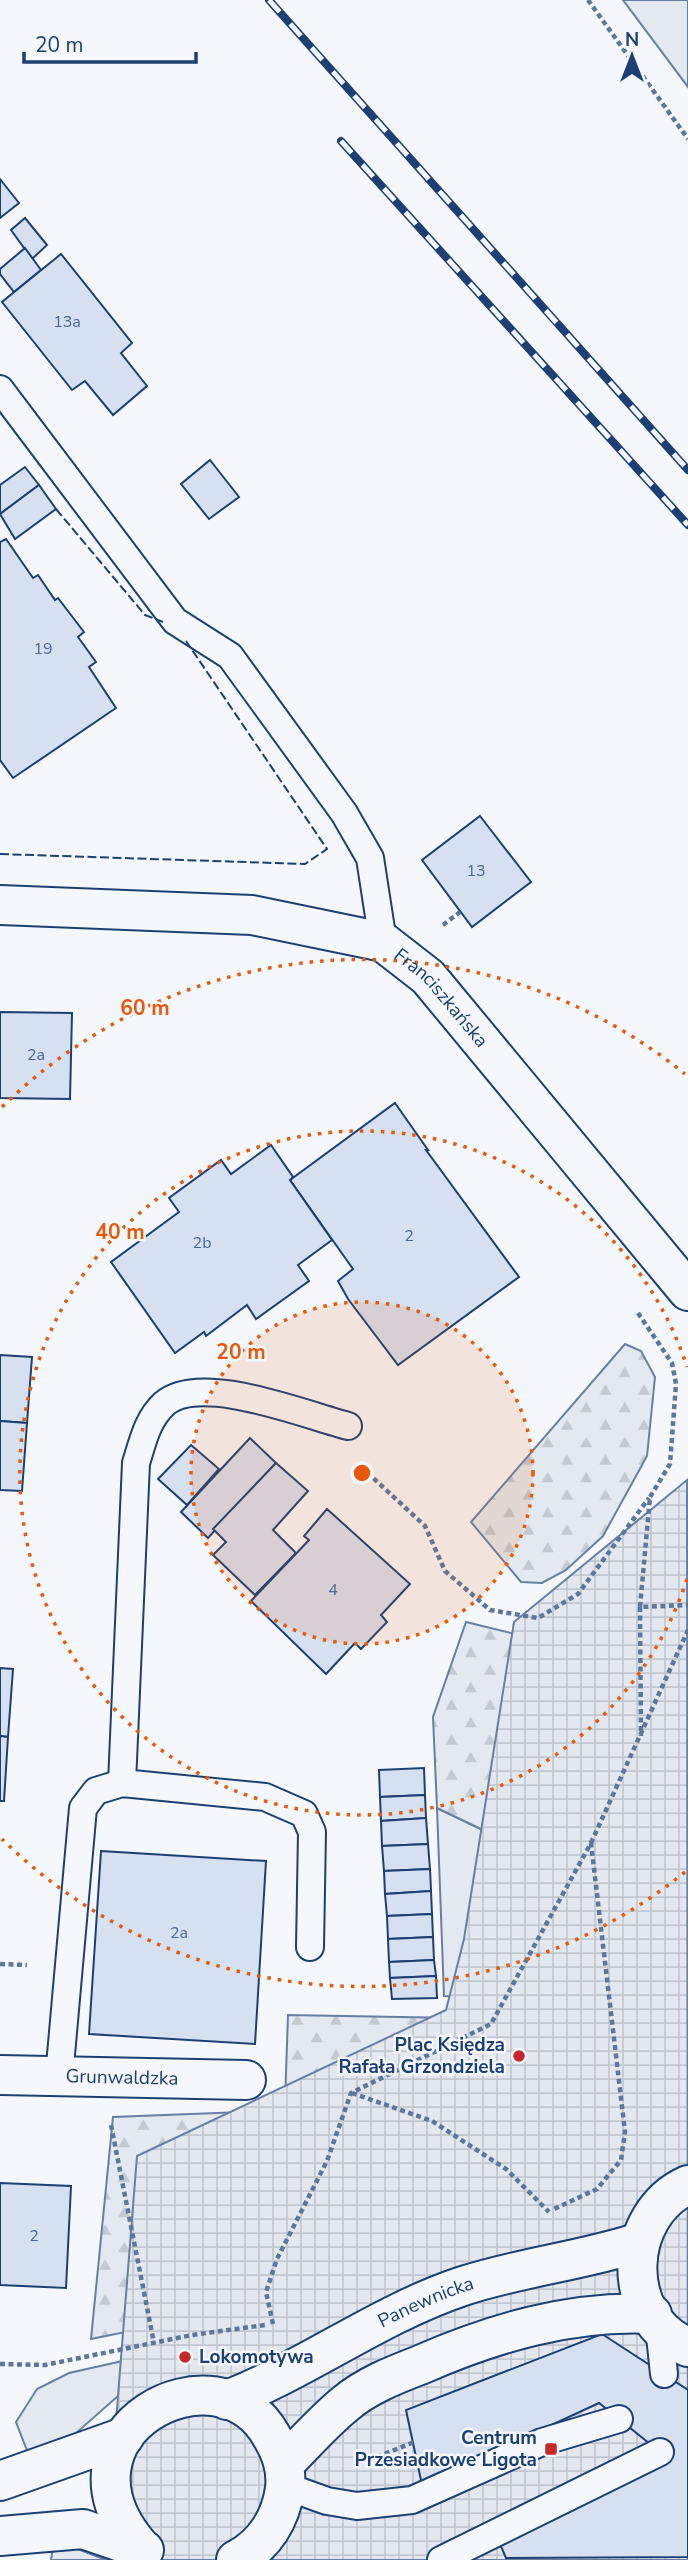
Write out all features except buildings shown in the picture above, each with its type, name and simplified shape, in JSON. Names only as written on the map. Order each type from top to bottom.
[{"type":"street","name":"Franciszkańska","points":[[0,905],[252,915],[383,942],[428,977],[688,1291]]},
{"type":"street","name":"Grunwaldzka","points":[[0,2075],[246,2080]]},
{"type":"street","points":[[676,2360],[660,2327],[644,2304],[636,2278],[639,2242],[646,2224],[662,2202],[688,2185]]},
{"type":"street","name":"Panewnicka","points":[[228,2400],[269,2384],[383,2319],[464,2286],[596,2256],[639,2242]]},
{"type":"street","points":[[248,2558],[267,2535],[280,2511],[284,2475],[346,2403],[386,2379],[459,2348],[520,2329],[617,2313],[652,2314]]},
{"type":"street","name":"Panewnicka","points":[[150,2554],[125,2530],[114,2508],[111,2483],[114,2459],[124,2437],[138,2418],[158,2405],[180,2397],[204,2395],[228,2400],[267,2427],[284,2475]]},
{"type":"street","name":"Panewnicka","points":[[0,2481],[124,2437]]},
{"type":"street","name":"Panewnicka","points":[[0,2536],[83,2529],[150,2554]]},
{"type":"lane","points":[[0,389],[175,621],[230,656],[344,813],[370,858],[383,942]]},
{"type":"lane","points":[[122,1783],[136,1463],[148,1424],[165,1403],[193,1391],[220,1392],[348,1426]]},
{"type":"lane","points":[[59,2077],[83,1808],[96,1791],[122,1783],[265,1797],[304,1814],[312,1832],[310,1947]]},
{"type":"lane","points":[[284,2475],[327,2501],[357,2506],[412,2500],[542,2442],[619,2419]]},
{"type":"lane","points":[[441,2560],[660,2452]]},
{"type":"path","points":[[588,0],[688,139]]},
{"type":"path","points":[[443,925],[460,912]]},
{"type":"path","points":[[348,1426],[370,1475],[425,1526],[445,1571],[490,1610],[538,1618],[578,1594],[650,1497],[670,1464],[676,1384],[673,1363],[632,1306]]},
{"type":"path","points":[[641,1740],[640,1607],[650,1497]]},
{"type":"path","points":[[640,1607],[688,1605]]},
{"type":"path","points":[[273,2324],[266,2292],[278,2259],[327,2161],[351,2093],[491,2024],[591,1843],[641,1740],[688,1630]]},
{"type":"path","points":[[541,2222],[549,2212],[597,2189],[621,2160],[625,2132],[591,1843]]},
{"type":"path","points":[[351,2093],[432,2121],[506,2169],[549,2212]]},
{"type":"path","points":[[108,2114],[154,2343]]},
{"type":"path","points":[[0,2364],[46,2365],[154,2343],[273,2324],[285,2327]]},
{"type":"path","points":[[370,2460],[414,2442]]},
{"type":"green space","points":[[623,0],[688,0],[688,87]]},
{"type":"green space","points":[[625,1344],[641,1351],[655,1377],[647,1456],[603,1536],[566,1570],[542,1583],[521,1582],[471,1522]]},
{"type":"green space","points":[[466,1622],[531,1638],[508,1842],[437,1808],[433,1717]]},
{"type":"green space","points":[[437,1808],[508,1842],[478,1998],[444,1996]]},
{"type":"green space","points":[[288,2015],[455,2018],[244,2308],[91,2339],[113,2117],[267,2111],[285,2102]]},
{"type":"green space","points":[[243,2334],[135,2381],[75,2434],[28,2453],[16,2422],[37,2389],[69,2373]]},
{"type":"green space","points":[[53,2546],[75,2548],[106,2560],[51,2560]]},
{"type":"shaded area","name":"Plac Księdza Rafała Grzondziela","points":[[687,1480],[688,2560],[105,2560],[137,2156],[446,2010],[464,1939],[514,1622]]},
{"type":"railway","points":[[269,0],[688,470]]},
{"type":"railway","points":[[341,141],[688,525]]},
{"type":"fence","points":[[56,509],[145,615],[163,622]]},
{"type":"fence","points":[[0,854],[305,864],[327,849],[186,641]]},
{"type":"place","name":"Plac Księdza Rafała Grzondziela","points":[[519,2056]]},
{"type":"place","name":"Lokomotywa","points":[[185,2357]]},
{"type":"place","name":"Centrum Przesiadkowe Ligota","points":[[551,2449]]}]
